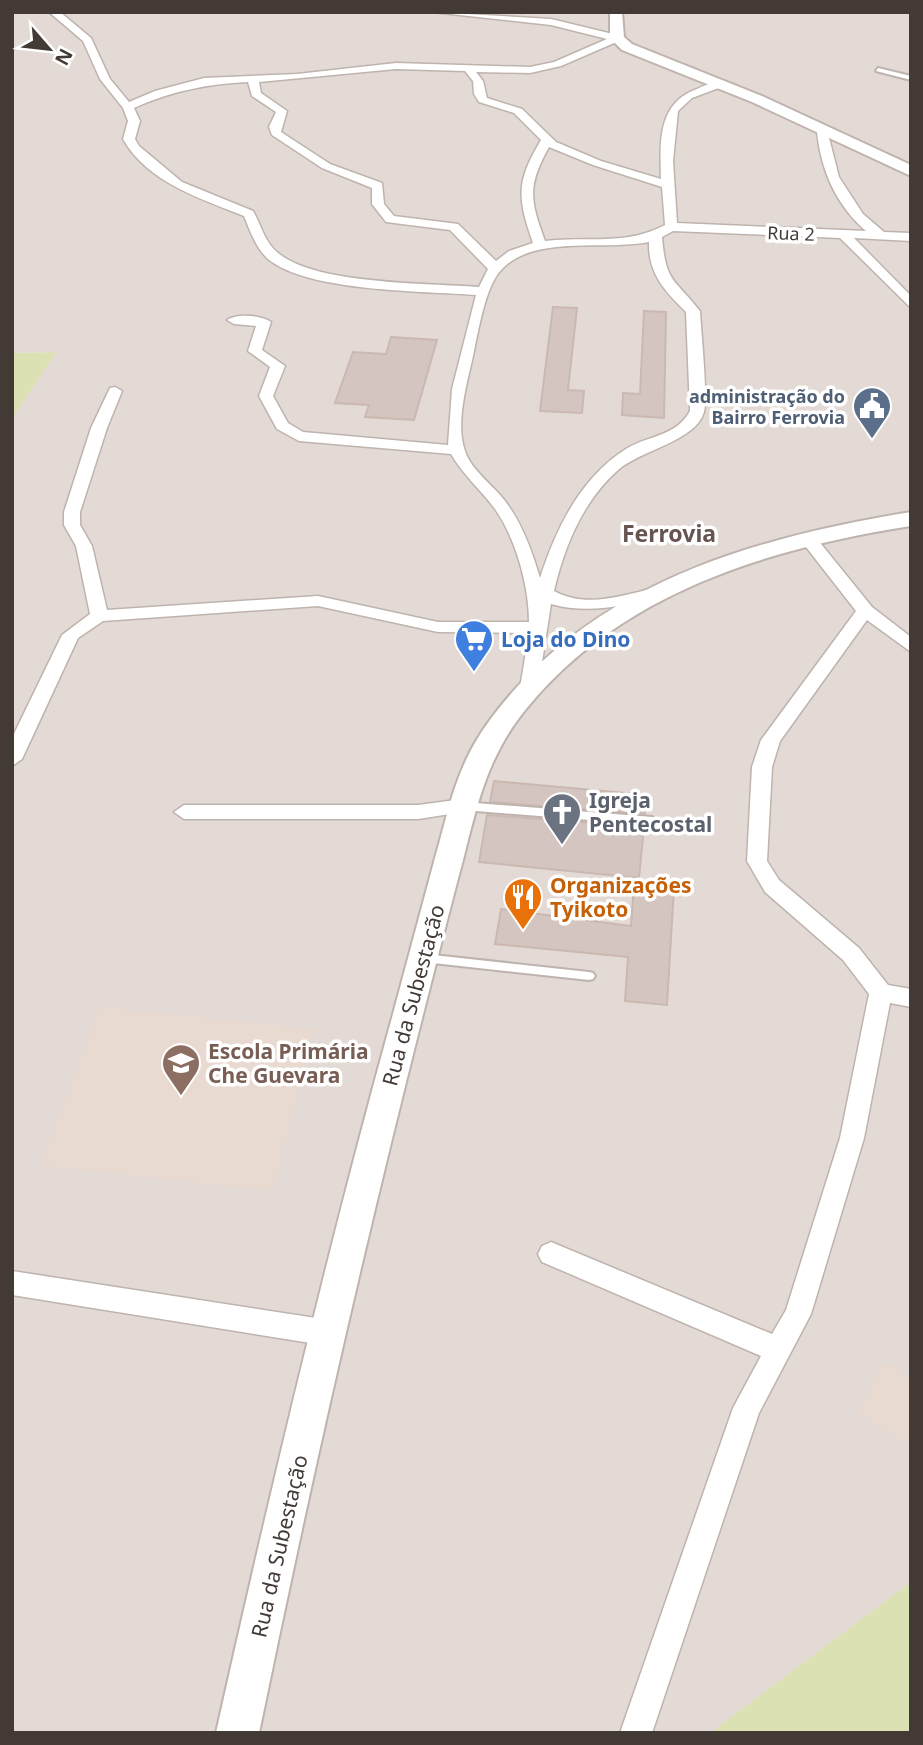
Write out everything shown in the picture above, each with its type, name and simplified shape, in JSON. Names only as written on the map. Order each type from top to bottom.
[{"type":"street","points":[[54,12],[87,40],[105,79],[116,96],[128,107],[134,121],[129,139],[134,148],[178,185],[249,214],[258,235],[273,257],[316,276],[483,291]]},
{"type":"street","points":[[437,12],[551,23],[617,38],[626,47],[720,84],[911,171]]},
{"type":"street","points":[[616,12],[617,38]]},
{"type":"street","points":[[128,107],[185,84],[310,76],[396,66],[470,71],[545,67],[617,38]]},
{"type":"street","points":[[470,71],[484,100],[518,111],[546,141],[588,160],[667,185]]},
{"type":"street","points":[[253,78],[256,93],[282,111],[275,127],[276,133],[326,166],[378,186],[378,204],[390,219],[454,227],[495,268]]},
{"type":"street","points":[[539,628],[527,563],[506,514],[456,450],[455,422],[483,291],[495,268],[519,252],[540,244],[630,243],[656,238],[671,228],[667,185],[673,110],[680,101],[720,84]]},
{"type":"street","points":[[823,132],[823,147],[849,207],[864,225],[881,236]]},
{"type":"street","points":[[540,244],[523,193],[526,175],[546,141]]},
{"type":"street","name":"Rua 2","points":[[671,228],[911,237]]},
{"type":"street","points":[[844,235],[911,304]]},
{"type":"street","points":[[529,688],[542,592],[553,561],[582,502],[603,475],[633,451],[675,435],[692,425],[697,411],[693,311],[658,275],[654,258],[656,238]]},
{"type":"street","points":[[234,320],[264,322],[255,351],[278,366],[265,396],[282,426],[299,436],[456,450]]},
{"type":"street","points":[[99,616],[84,546],[72,525],[72,512],[99,428],[115,391]]},
{"type":"street","name":"Rua da Subestação","points":[[237,1733],[329,1333],[423,958],[463,806],[486,746],[529,688],[562,654],[592,631],[663,591],[711,571],[807,538],[849,527],[911,519]]},
{"type":"street","points":[[807,538],[866,611],[911,646]]},
{"type":"street","points":[[542,592],[555,601],[586,606],[663,591]]},
{"type":"street","points":[[12,759],[71,635],[99,616],[318,601],[438,627],[539,628]]},
{"type":"street","points":[[866,611],[853,624],[771,740],[762,766],[757,861],[772,886],[851,954],[881,992],[911,998]]},
{"type":"street","points":[[184,812],[418,812],[463,806]]},
{"type":"street","points":[[636,1733],[747,1408],[798,1314],[852,1138],[881,992]]},
{"type":"street","points":[[551,1254],[778,1350]]},
{"type":"street","points":[[12,1283],[329,1333]]},
{"type":"lane","points":[[878,70],[911,78]]},
{"type":"lane","points":[[463,806],[652,821]]},
{"type":"lane","points":[[423,958],[589,976]]},
{"type":"shaded area","points":[[12,12],[911,12],[911,1733],[12,1733],[12,419],[55,352],[12,353]]},
{"type":"shaded area","name":"Escola Primária Che Guevara","points":[[100,1007],[313,1029],[272,1191],[41,1165]]},
{"type":"shaded area","points":[[882,1362],[911,1379],[911,1446],[859,1414]]},
{"type":"green space","points":[[56,352],[12,419],[12,353]]},
{"type":"green space","points":[[911,1582],[911,1733],[710,1733]]},
{"type":"building","points":[[553,307],[577,308],[568,390],[584,391],[582,413],[540,411]]},
{"type":"building","points":[[644,311],[666,312],[664,418],[622,415],[623,393],[640,394]]},
{"type":"building","points":[[391,337],[437,340],[414,420],[365,417],[369,405],[335,403],[353,352],[386,354]]},
{"type":"building","points":[[494,781],[647,795],[645,814],[490,802]]},
{"type":"building","name":"Igreja Pentecostal","points":[[487,815],[644,827],[639,878],[479,862]]},
{"type":"building","points":[[634,884],[674,888],[667,1005],[625,1001],[628,957],[495,944],[501,909],[631,926]]},
{"type":"place","name":"administração do Bairro Ferrovia","points":[[872,440]]},
{"type":"place","name":"Loja do Dino","points":[[474,673]]},
{"type":"place","name":"Igreja Pentecostal","points":[[562,846]]},
{"type":"place","name":"Organizações Tyikoto","points":[[523,931]]},
{"type":"place","name":"Escola Primária Che Guevara","points":[[181,1097]]},
{"type":"district","name":"Ferrovia","points":[[669,533]]}]
